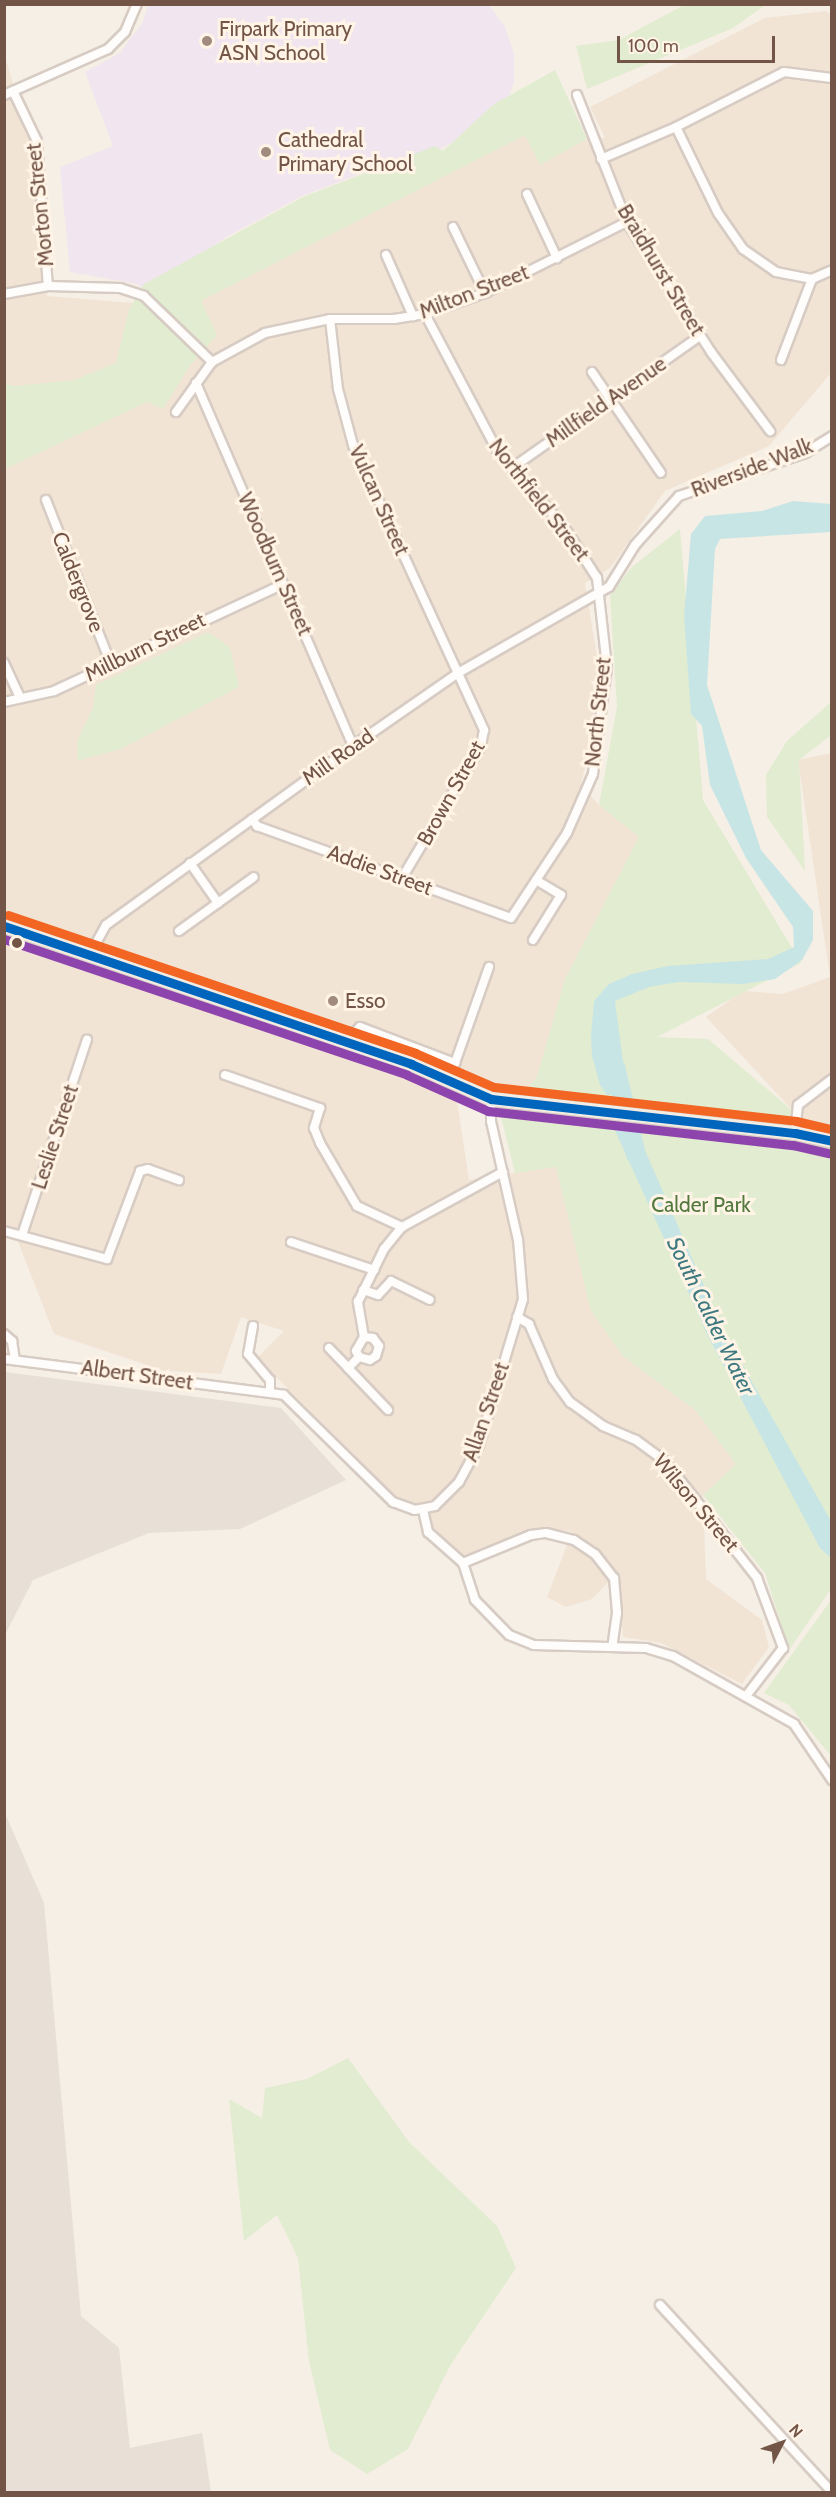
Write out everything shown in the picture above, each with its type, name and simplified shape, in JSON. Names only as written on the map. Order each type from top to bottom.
[{"type":"main road","points":[[4,926],[411,1064],[491,1099],[795,1133],[831,1141]]},
{"type":"street","points":[[9,93],[108,49],[125,32],[137,4]]},
{"type":"street","points":[[601,159],[676,127],[784,72],[831,78]]},
{"type":"street","name":"Morton Street","points":[[9,93],[38,141],[48,286]]},
{"type":"street","name":"Braidhurst Street","points":[[577,95],[627,222],[700,336],[770,431]]},
{"type":"street","points":[[676,127],[718,213],[743,249],[776,272],[812,279],[831,270]]},
{"type":"street","points":[[527,194],[557,258]]},
{"type":"street","name":"Milton Street","points":[[176,412],[212,362],[281,327],[330,319],[425,314],[485,293],[627,222]]},
{"type":"street","points":[[453,227],[485,293]]},
{"type":"street","points":[[386,255],[413,316]]},
{"type":"street","points":[[781,360],[812,279]]},
{"type":"street","points":[[4,294],[48,286],[120,288],[144,296],[212,362]]},
{"type":"street","name":"Northfield Street","points":[[425,314],[464,393],[497,450],[564,527],[597,578],[600,591]]},
{"type":"street","name":"Vulcan Street","points":[[330,319],[338,389],[353,445],[458,673]]},
{"type":"street","name":"Millfield Avenue","points":[[512,468],[700,336]]},
{"type":"street","points":[[592,372],[662,473]]},
{"type":"street","name":"Woodburn Street","points":[[196,383],[354,746]]},
{"type":"street","name":"Riverside Walk","points":[[609,587],[635,545],[679,496],[805,453],[831,436]]},
{"type":"street","name":"Caldergrove","points":[[46,500],[111,664]]},
{"type":"street","name":"Millburn Street","points":[[4,702],[54,691],[283,584]]},
{"type":"street","name":"Mill Road","points":[[90,954],[106,925],[354,746],[458,673],[609,587]]},
{"type":"street","name":"North Street","points":[[511,918],[567,833],[593,774],[607,667],[600,591]]},
{"type":"street","points":[[4,663],[20,698]]},
{"type":"street","name":"Brown Street","points":[[402,878],[483,741],[483,724],[458,673]]},
{"type":"street","name":"Addie Street","points":[[252,819],[257,826],[511,918]]},
{"type":"street","points":[[190,863],[218,903]]},
{"type":"street","points":[[179,931],[254,878]]},
{"type":"street","points":[[533,940],[561,895],[536,880]]},
{"type":"street","points":[[345,1042],[360,1028],[455,1063],[489,968]]},
{"type":"street","name":"Leslie Street","points":[[22,1234],[87,1040]]},
{"type":"street","points":[[225,1075],[320,1108],[314,1128],[317,1136],[357,1206],[402,1227]]},
{"type":"street","points":[[795,1133],[798,1106],[831,1079]]},
{"type":"street","name":"Allan Street","points":[[423,1510],[446,1498],[471,1464],[523,1299],[518,1240],[491,1121],[491,1099]]},
{"type":"street","points":[[4,1231],[22,1234],[107,1259],[140,1172],[148,1169],[179,1180]]},
{"type":"street","points":[[364,1336],[358,1313],[363,1290],[402,1227],[503,1172]]},
{"type":"street","points":[[291,1242],[374,1270]]},
{"type":"street","points":[[363,1290],[378,1294],[391,1281],[430,1300]]},
{"type":"street","name":"Wilson Street","points":[[517,1317],[529,1324],[553,1379],[570,1402],[603,1426],[636,1440],[665,1461],[757,1578],[783,1648],[746,1696]]},
{"type":"street","points":[[253,1326],[246,1346],[248,1354],[270,1380],[270,1393],[284,1395],[296,1404],[393,1502],[407,1509],[423,1510],[428,1532],[463,1563],[476,1600],[509,1635],[534,1645],[646,1648],[673,1656],[794,1724],[831,1780]]},
{"type":"street","points":[[4,1334],[12,1341],[15,1360]]},
{"type":"street","points":[[359,1357],[356,1347],[364,1336]]},
{"type":"street","points":[[359,1357],[370,1360],[378,1353],[378,1342],[364,1336]]},
{"type":"street","points":[[329,1348],[388,1410]]},
{"type":"street","points":[[348,1368],[359,1357]]},
{"type":"street","name":"Albert Street","points":[[4,1359],[270,1393]]},
{"type":"street","points":[[463,1563],[531,1535],[546,1533],[574,1540],[595,1554],[614,1578],[617,1613],[612,1647]]},
{"type":"street","points":[[660,2305],[831,2492]]},
{"type":"shaded area","name":"Cathedral Primary School","points":[[148,5],[489,5],[505,27],[514,53],[514,82],[502,116],[423,158],[383,165],[302,196],[223,239],[185,268],[159,299],[137,284],[70,272],[60,167],[113,146],[85,72],[120,53],[143,22]]},
{"type":"shaded area","points":[[826,11],[831,14],[830,374],[769,446],[665,491],[610,568],[585,583],[602,688],[581,785],[599,805],[640,837],[565,979],[537,1077],[521,1095],[452,1068],[469,1180],[556,1166],[622,1355],[695,1410],[736,1464],[703,1495],[706,1579],[762,1620],[769,1647],[742,1684],[661,1643],[623,1637],[618,1572],[592,1599],[566,1607],[547,1597],[572,1532],[542,1527],[465,1556],[394,1494],[257,1358],[284,1331],[241,1317],[221,1374],[165,1371],[54,1334],[13,1229],[5,1228],[4,52],[30,143],[47,296],[133,303],[216,334],[200,301],[525,135],[540,164],[587,139],[605,138],[590,107],[765,18]]},
{"type":"shaded area","points":[[831,753],[831,1176],[819,1139],[706,1017],[743,991],[783,994],[830,977],[798,760]]},
{"type":"shaded area","points":[[5,1372],[281,1408],[346,1480],[240,1529],[149,1533],[33,1580],[5,1635]]},
{"type":"shaded area","points":[[4,1811],[44,1903],[81,2316],[119,2348],[130,2448],[202,2433],[211,2492],[5,2492]]},
{"type":"green space","points":[[686,4],[765,5],[733,28],[587,89],[576,46],[619,40]]},
{"type":"green space","points":[[555,70],[587,139],[540,165],[525,135],[201,301],[217,335],[189,367],[163,409],[147,402],[5,469],[4,383],[14,386],[74,380],[116,363],[129,310],[144,284],[303,197],[435,146],[443,151],[494,104]]},
{"type":"green space","name":"Calder Park","points":[[680,529],[703,800],[801,963],[657,1037],[708,1039],[786,1105],[819,1139],[831,1161],[831,1589],[789,1650],[765,1573],[703,1495],[736,1464],[695,1410],[622,1355],[591,1311],[556,1167],[515,1173],[501,1117],[537,1077],[565,979],[639,837],[599,805],[617,707],[610,595],[632,567]]},
{"type":"green space","points":[[208,632],[230,647],[239,687],[121,749],[77,761],[78,739],[93,708],[96,685]]},
{"type":"green space","points":[[831,702],[831,735],[799,760],[805,871],[767,817],[766,775],[787,741]]},
{"type":"green space","points":[[831,1600],[831,1756],[789,1705],[764,1693]]},
{"type":"green space","points":[[348,2058],[409,2142],[497,2226],[516,2268],[451,2364],[408,2449],[367,2474],[330,2450],[309,2361],[298,2258],[277,2215],[244,2241],[229,2099],[262,2118],[265,2088],[307,2079]]},
{"type":"water","points":[[793,501],[831,504],[831,532],[720,539],[715,549],[707,685],[761,850],[813,911],[813,940],[802,960],[775,979],[743,984],[679,982],[649,987],[615,1001],[627,1092],[607,1095],[600,1085],[592,1056],[591,1035],[594,1001],[609,984],[632,974],[668,966],[768,959],[794,947],[793,927],[746,858],[710,785],[702,726],[691,714],[684,616],[691,534],[705,516],[762,511]]},
{"type":"water","name":"South Calder Water","points":[[613,1126],[637,1132],[726,1336],[831,1521],[831,1558],[820,1548],[708,1336]]},
{"type":"waterway","name":"South Calder Water","points":[[615,1067],[636,1155]]},
{"type":"transit line","points":[[8,915],[415,1053],[494,1087],[796,1121],[832,1129]]},
{"type":"transit line","points":[[4,926],[411,1064],[491,1099],[795,1133],[832,1141]]},
{"type":"transit line","points":[[4,939],[407,1075],[488,1111],[793,1145],[829,1153]]},
{"type":"place","name":"Firpark Primary ASN School","points":[[207,41]]},
{"type":"place","name":"Cathedral Primary School","points":[[266,152]]},
{"type":"place","name":"Esso","points":[[333,1001]]}]
